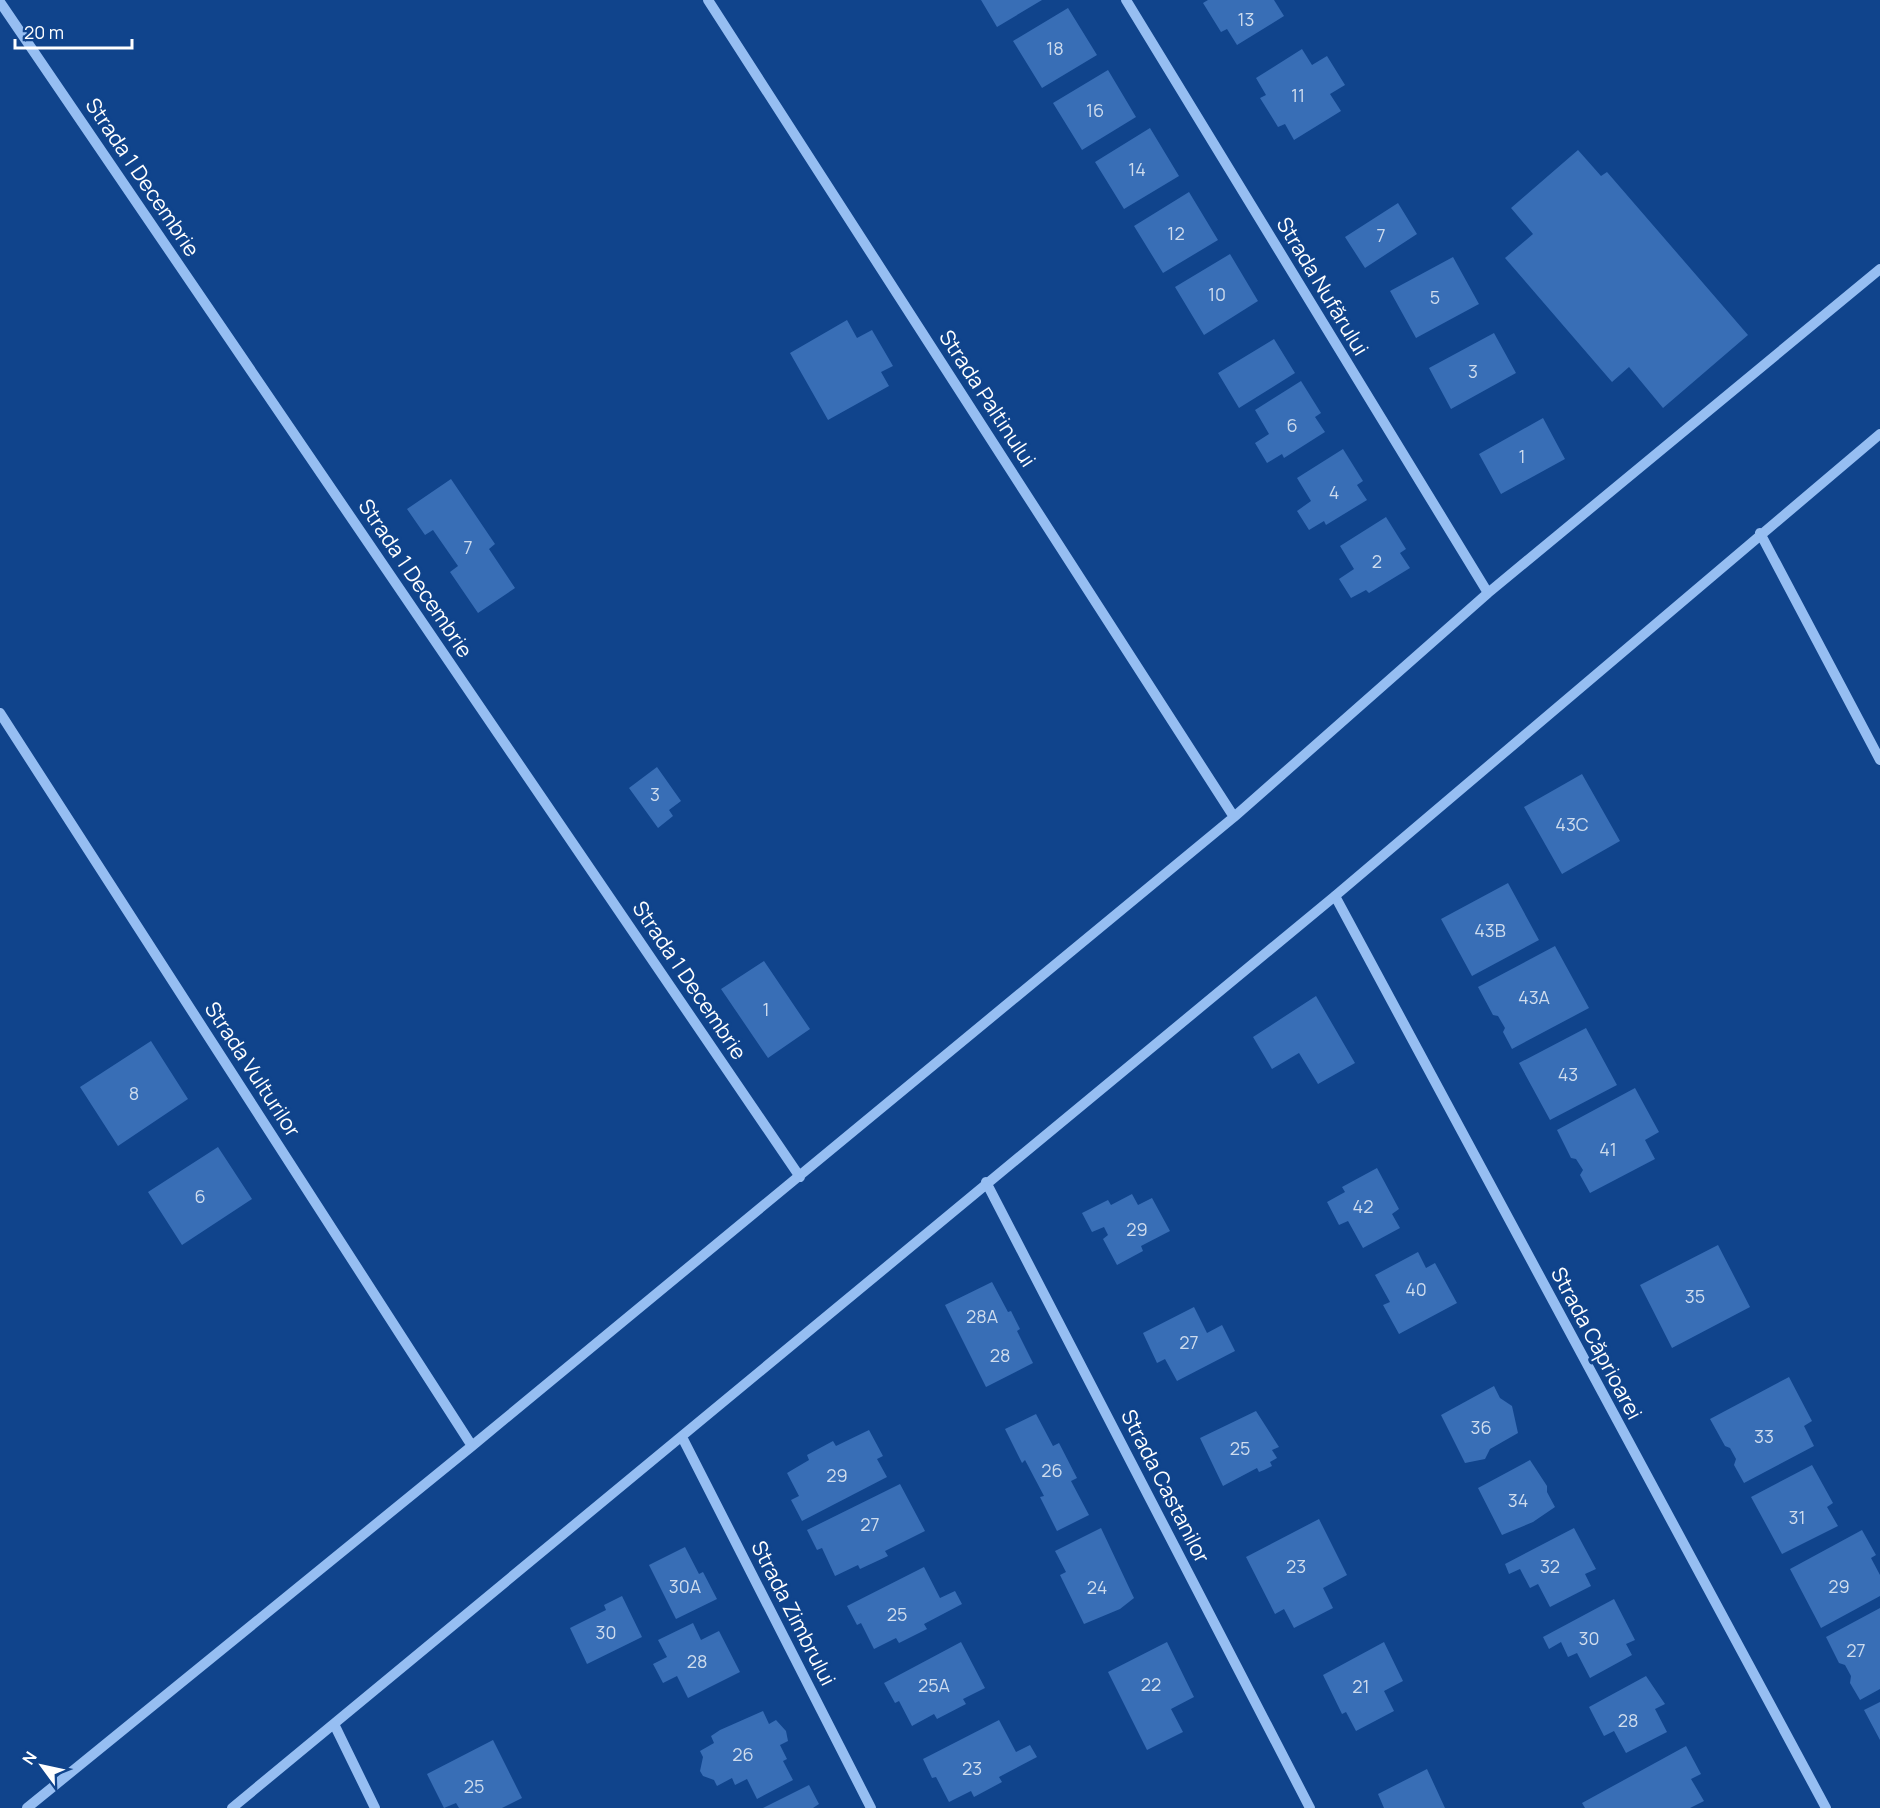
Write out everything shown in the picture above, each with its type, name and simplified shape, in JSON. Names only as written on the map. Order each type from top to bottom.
[{"type":"street","name":"Strada Paltinului","points":[[708,0],[1234,817]]},
{"type":"street","name":"Strada Nufărului","points":[[1126,0],[1488,592]]},
{"type":"street","name":"Strada 1 Decembrie","points":[[0,2],[800,1177]]},
{"type":"street","points":[[27,1808],[800,1177],[1234,817],[1488,592],[1880,269]]},
{"type":"street","points":[[232,1808],[682,1437],[986,1182],[1335,896],[1760,533],[1880,434]]},
{"type":"street","points":[[1760,533],[1880,760]]},
{"type":"street","name":"Strada Vulturilor","points":[[0,713],[472,1446]]},
{"type":"street","name":"Strada Căprioarei","points":[[1335,896],[1826,1808]]},
{"type":"street","name":"Strada Castanilor","points":[[986,1182],[1310,1808]]},
{"type":"street","name":"Strada Zimbrului","points":[[682,1437],[871,1808]]},
{"type":"street","points":[[334,1724],[375,1808]]},
{"type":"building","points":[[981,0],[1042,0],[997,27]]},
{"type":"building","points":[[1208,0],[1274,0],[1284,16],[1237,45],[1227,29],[1221,32],[1203,3]]},
{"type":"building","points":[[1068,8],[1097,55],[1042,88],[1013,41]]},
{"type":"building","points":[[1302,49],[1312,65],[1327,56],[1345,85],[1330,94],[1341,111],[1294,140],[1285,124],[1278,127],[1260,98],[1266,95],[1256,78]]},
{"type":"building","points":[[1108,70],[1136,117],[1082,150],[1053,103]]},
{"type":"building","points":[[1150,128],[1179,176],[1124,209],[1095,162]]},
{"type":"building","points":[[1578,150],[1601,176],[1607,172],[1748,335],[1663,408],[1629,367],[1612,382],[1505,258],[1533,234],[1511,208]]},
{"type":"building","points":[[1189,192],[1218,240],[1163,273],[1134,226]]},
{"type":"building","points":[[1398,203],[1417,234],[1365,268],[1345,237]]},
{"type":"building","points":[[1230,254],[1258,301],[1204,335],[1175,287]]},
{"type":"building","points":[[1453,257],[1479,304],[1416,338],[1390,291]]},
{"type":"building","points":[[847,320],[857,338],[872,330],[893,366],[881,372],[889,386],[828,420],[790,353]]},
{"type":"building","points":[[1494,333],[1516,373],[1451,409],[1429,368]]},
{"type":"building","points":[[1274,339],[1295,373],[1239,408],[1218,373]]},
{"type":"building","points":[[1301,381],[1321,413],[1315,417],[1325,432],[1284,458],[1282,454],[1267,463],[1255,443],[1269,434],[1255,410]]},
{"type":"building","points":[[1543,418],[1565,459],[1501,494],[1479,454]]},
{"type":"building","points":[[1343,449],[1363,481],[1357,485],[1367,500],[1326,525],[1324,521],[1309,530],[1297,511],[1311,501],[1297,478]]},
{"type":"building","points":[[451,479],[495,544],[489,549],[515,588],[478,613],[450,572],[458,566],[433,530],[425,535],[407,509]]},
{"type":"building","points":[[1386,517],[1406,549],[1400,553],[1410,568],[1369,593],[1366,590],[1351,598],[1339,579],[1354,569],[1340,546]]},
{"type":"building","points":[[657,767],[681,801],[669,810],[673,816],[658,828],[629,788]]},
{"type":"building","points":[[1582,774],[1620,841],[1562,874],[1524,807]]},
{"type":"building","points":[[1508,883],[1539,940],[1472,976],[1441,919]]},
{"type":"building","points":[[1555,946],[1589,1008],[1512,1049],[1503,1032],[1505,1028],[1498,1016],[1493,1015],[1478,987]]},
{"type":"building","points":[[764,961],[810,1029],[768,1058],[721,989]]},
{"type":"building","points":[[1316,996],[1355,1063],[1318,1084],[1299,1053],[1272,1069],[1253,1037]]},
{"type":"building","points":[[1586,1028],[1617,1085],[1550,1120],[1519,1063]]},
{"type":"building","points":[[151,1041],[188,1099],[118,1146],[80,1087]]},
{"type":"building","points":[[1635,1088],[1659,1132],[1645,1140],[1655,1159],[1590,1193],[1580,1175],[1583,1170],[1576,1159],[1571,1158],[1557,1130]]},
{"type":"building","points":[[218,1147],[252,1199],[182,1245],[148,1192]]},
{"type":"building","points":[[1377,1168],[1399,1209],[1392,1214],[1400,1228],[1363,1248],[1348,1221],[1339,1225],[1327,1202],[1345,1192],[1342,1187]]},
{"type":"building","points":[[1132,1194],[1138,1205],[1152,1198],[1170,1231],[1141,1246],[1143,1251],[1117,1265],[1103,1239],[1108,1235],[1104,1227],[1092,1232],[1082,1213],[1108,1200],[1111,1205]]},
{"type":"building","points":[[1718,1245],[1750,1307],[1672,1348],[1640,1285]]},
{"type":"building","points":[[1418,1252],[1426,1268],[1435,1263],[1457,1303],[1399,1334],[1383,1305],[1390,1302],[1375,1275]]},
{"type":"building","points":[[992,1282],[1008,1312],[1011,1311],[1020,1329],[1017,1331],[1033,1363],[986,1387],[945,1305]]},
{"type":"building","points":[[1194,1307],[1207,1333],[1222,1325],[1235,1351],[1177,1381],[1165,1359],[1157,1363],[1143,1333]]},
{"type":"building","points":[[1789,1377],[1812,1421],[1804,1426],[1814,1446],[1744,1483],[1734,1465],[1736,1459],[1730,1448],[1725,1446],[1710,1419]]},
{"type":"building","points":[[1494,1386],[1500,1398],[1512,1406],[1518,1433],[1490,1449],[1485,1459],[1465,1463],[1441,1415]]},
{"type":"building","points":[[1256,1411],[1279,1447],[1272,1450],[1277,1458],[1270,1462],[1272,1466],[1259,1472],[1257,1468],[1223,1486],[1200,1438]]},
{"type":"building","points":[[1036,1414],[1053,1446],[1059,1443],[1077,1478],[1071,1481],[1089,1515],[1057,1531],[1040,1497],[1044,1496],[1025,1460],[1022,1463],[1005,1429]]},
{"type":"building","points":[[869,1430],[883,1456],[877,1459],[887,1477],[802,1521],[791,1500],[799,1496],[787,1473],[809,1460],[807,1455],[833,1441],[836,1446]]},
{"type":"building","points":[[1530,1460],[1547,1486],[1547,1492],[1555,1507],[1533,1522],[1502,1535],[1478,1488]]},
{"type":"building","points":[[1812,1465],[1833,1503],[1827,1507],[1838,1526],[1782,1554],[1751,1497]]},
{"type":"building","points":[[900,1484],[925,1531],[885,1551],[888,1556],[860,1569],[858,1565],[835,1576],[822,1548],[817,1550],[807,1530]]},
{"type":"building","points":[[1319,1519],[1347,1575],[1323,1588],[1333,1608],[1294,1628],[1284,1609],[1275,1614],[1246,1557]]},
{"type":"building","points":[[1101,1528],[1134,1598],[1120,1609],[1084,1624],[1060,1575],[1066,1572],[1055,1551]]},
{"type":"building","points":[[1574,1528],[1596,1569],[1585,1574],[1591,1586],[1550,1607],[1538,1584],[1530,1588],[1520,1569],[1509,1574],[1505,1564]]},
{"type":"building","points":[[1862,1530],[1876,1555],[1871,1558],[1880,1575],[1880,1596],[1821,1628],[1790,1569]]},
{"type":"building","points":[[685,1547],[699,1574],[703,1572],[717,1599],[676,1619],[649,1565]]},
{"type":"building","points":[[924,1567],[940,1598],[955,1591],[962,1604],[924,1624],[927,1629],[899,1643],[896,1638],[874,1649],[861,1623],[857,1625],[847,1606]]},
{"type":"building","points":[[622,1596],[642,1637],[587,1664],[570,1628],[606,1610],[604,1605]]},
{"type":"building","points":[[1614,1599],[1635,1640],[1626,1644],[1632,1655],[1590,1678],[1577,1653],[1568,1657],[1561,1642],[1549,1649],[1543,1637]]},
{"type":"building","points":[[1880,1608],[1880,1689],[1860,1700],[1850,1683],[1851,1676],[1845,1665],[1839,1663],[1826,1637]]},
{"type":"building","points":[[693,1623],[701,1640],[719,1631],[740,1672],[688,1698],[677,1676],[663,1683],[653,1664],[667,1657],[658,1640]]},
{"type":"building","points":[[961,1642],[985,1688],[963,1699],[966,1704],[937,1719],[934,1714],[912,1726],[899,1701],[895,1703],[884,1683]]},
{"type":"building","points":[[1167,1642],[1194,1697],[1171,1709],[1183,1732],[1147,1750],[1108,1672]]},
{"type":"building","points":[[1384,1642],[1403,1681],[1384,1691],[1394,1711],[1356,1731],[1346,1712],[1342,1714],[1323,1675]]},
{"type":"building","points":[[1646,1676],[1665,1704],[1655,1709],[1667,1732],[1626,1753],[1614,1731],[1604,1736],[1589,1707]]},
{"type":"building","points":[[1880,1702],[1880,1740],[1864,1710]]},
{"type":"building","points":[[763,1711],[769,1724],[776,1720],[786,1731],[788,1741],[780,1745],[787,1759],[783,1761],[793,1780],[757,1799],[747,1779],[735,1785],[732,1778],[717,1786],[714,1780],[703,1776],[700,1771],[703,1757],[700,1751],[714,1743],[711,1736]]},
{"type":"building","points":[[999,1720],[1016,1752],[1030,1745],[1037,1757],[999,1777],[1002,1782],[974,1797],[971,1791],[949,1802],[936,1777],[932,1778],[923,1759]]},
{"type":"building","points":[[493,1740],[522,1798],[502,1808],[459,1808],[456,1803],[444,1808],[427,1774]]},
{"type":"building","points":[[1686,1746],[1701,1774],[1691,1779],[1704,1801],[1690,1808],[1585,1808],[1582,1803]]},
{"type":"building","points":[[1427,1769],[1445,1808],[1384,1808],[1378,1794]]},
{"type":"building","points":[[809,1785],[819,1804],[813,1808],[763,1808]]}]
